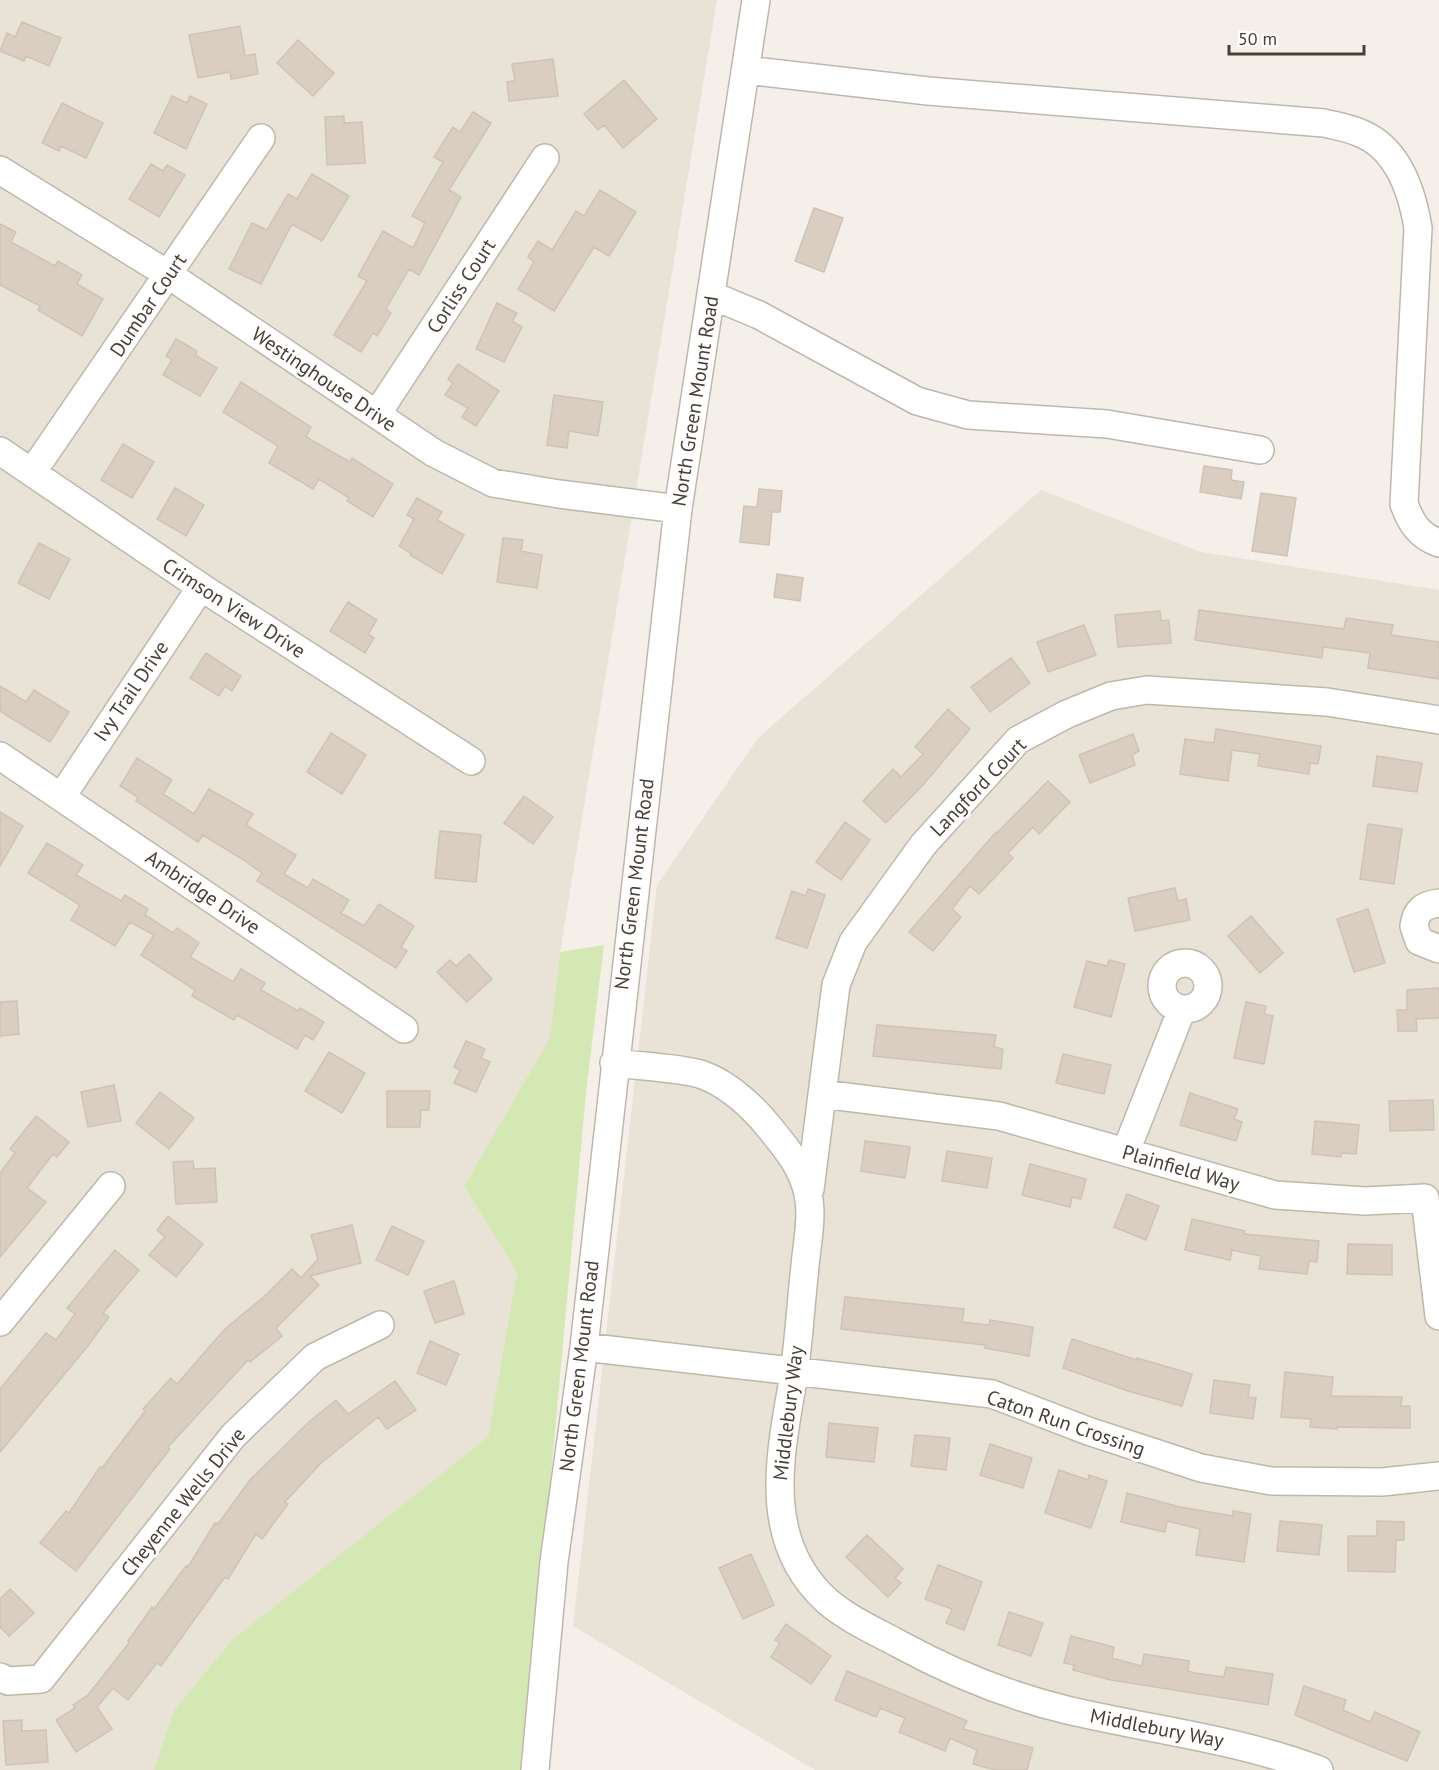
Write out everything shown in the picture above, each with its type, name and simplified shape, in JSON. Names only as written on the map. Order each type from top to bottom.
[{"type":"street","name":"North Green Mount Road","points":[[536,1770],[554,1562],[584,1347],[614,1063],[678,509],[756,0]]},
{"type":"street","points":[[746,70],[928,91],[1324,123],[1361,133],[1385,149],[1401,171],[1414,202],[1418,228],[1404,504],[1412,525],[1429,540],[1439,543]]},
{"type":"street","name":"Dumbar Court","points":[[33,471],[261,138]]},
{"type":"street","name":"Corliss Court","points":[[377,414],[545,158]]},
{"type":"street","name":"Westinghouse Drive","points":[[0,170],[169,275],[434,453],[493,483],[678,509]]},
{"type":"street","points":[[711,295],[759,315],[917,401],[968,415],[1107,424],[1260,450]]},
{"type":"street","name":"Crimson View Drive","points":[[0,451],[33,471],[201,587],[471,761]]},
{"type":"street","name":"Ivy Trail Drive","points":[[62,796],[201,587]]},
{"type":"street","name":"Langford Court","points":[[809,1196],[836,985],[853,942],[923,845],[1018,740],[1067,714],[1111,696],[1147,690],[1327,702],[1439,720]]},
{"type":"street","name":"Ambridge Drive","points":[[0,756],[404,1029]]},
{"type":"street","points":[[1439,903],[1428,904],[1420,909],[1413,926],[1419,941],[1425,946],[1439,949]]},
{"type":"street","points":[[1126,1151],[1182,1009]]},
{"type":"street","name":"Middlebury Way","points":[[614,1063],[703,1075],[738,1096],[759,1115],[799,1165],[809,1196],[809,1228],[794,1370],[781,1445],[778,1484],[782,1518],[792,1549],[806,1577],[827,1600],[855,1621],[924,1658],[996,1689],[1067,1710],[1224,1740],[1319,1770]]},
{"type":"street","name":"Plainfield Way","points":[[822,1094],[999,1116],[1275,1195],[1365,1201],[1425,1198],[1439,1316]]},
{"type":"street","points":[[0,1322],[111,1186]]},
{"type":"street","name":"Cheyenne Wells Drive","points":[[0,1677],[8,1681],[42,1679],[233,1436],[315,1357],[380,1325]]},
{"type":"street","name":"Caton Run Crossing","points":[[584,1347],[992,1394],[1088,1431],[1201,1468],[1271,1481],[1382,1482],[1439,1476]]},
{"type":"shaded area","points":[[0,0],[717,0],[560,952],[550,1038],[464,1186],[517,1272],[488,1437],[232,1640],[174,1710],[154,1770],[0,1770]]},
{"type":"shaded area","points":[[1041,490],[1201,552],[1439,590],[1439,1770],[815,1770],[573,1626],[657,885],[758,738]]},
{"type":"green space","points":[[604,945],[586,1092],[524,1770],[154,1770],[174,1710],[232,1640],[488,1437],[517,1272],[464,1186],[550,1038],[560,952]]},
{"type":"building","points":[[22,22],[61,38],[49,66],[26,56],[24,61],[0,51],[7,33],[15,37]]},
{"type":"building","points":[[240,26],[245,56],[255,54],[258,74],[231,79],[230,72],[198,78],[189,35]]},
{"type":"building","points":[[298,40],[334,73],[313,96],[277,63]]},
{"type":"building","points":[[553,59],[558,96],[509,101],[507,82],[515,81],[512,64]]},
{"type":"building","points":[[624,80],[657,119],[623,148],[604,125],[598,130],[584,114]]},
{"type":"building","points":[[172,96],[187,103],[190,96],[207,104],[186,149],[154,133]]},
{"type":"building","points":[[62,103],[103,123],[86,158],[61,146],[59,151],[42,143]]},
{"type":"building","points":[[473,112],[491,123],[449,190],[461,197],[419,275],[409,269],[386,309],[391,313],[377,336],[373,333],[361,352],[334,335],[367,281],[358,276],[383,231],[413,248],[425,223],[412,216],[443,162],[434,157],[453,127],[460,132]]},
{"type":"building","points":[[344,116],[344,123],[362,122],[365,163],[327,165],[325,117]]},
{"type":"building","points":[[151,164],[163,171],[167,165],[185,175],[159,217],[129,199]]},
{"type":"building","points":[[312,174],[349,196],[322,241],[292,224],[261,284],[229,269],[252,223],[267,230],[288,194],[297,199]]},
{"type":"building","points":[[600,190],[636,212],[609,256],[594,247],[554,311],[518,289],[534,262],[528,257],[538,241],[552,250],[576,211],[584,216]]},
{"type":"building","points":[[814,208],[843,218],[824,272],[795,261]]},
{"type":"building","points":[[0,224],[16,232],[11,242],[55,266],[58,261],[82,275],[77,284],[103,299],[82,336],[38,310],[40,306],[0,285]]},
{"type":"building","points":[[497,303],[517,313],[512,321],[522,327],[504,362],[476,349]]},
{"type":"building","points":[[176,339],[197,351],[195,355],[217,368],[200,396],[163,375],[172,360],[166,356]]},
{"type":"building","points":[[458,364],[499,391],[476,426],[462,417],[468,408],[445,395],[453,383],[448,379]]},
{"type":"building","points":[[241,382],[311,427],[306,437],[350,462],[352,458],[393,484],[373,517],[347,501],[349,498],[319,479],[313,489],[269,463],[278,446],[223,412]]},
{"type":"building","points":[[554,395],[603,402],[598,436],[569,431],[567,448],[547,445]]},
{"type":"building","points":[[123,444],[154,462],[132,498],[101,480]]},
{"type":"building","points":[[1204,466],[1232,470],[1231,480],[1244,482],[1241,499],[1200,492]]},
{"type":"building","points":[[175,488],[204,505],[186,536],[157,519]]},
{"type":"building","points":[[759,489],[782,491],[780,512],[772,512],[769,545],[740,542],[744,506],[757,507]]},
{"type":"building","points":[[1261,493],[1296,498],[1287,556],[1252,551]]},
{"type":"building","points":[[417,498],[442,512],[437,520],[464,535],[442,574],[399,546],[414,519],[407,515]]},
{"type":"building","points":[[503,538],[523,540],[521,551],[542,555],[537,588],[497,582]]},
{"type":"building","points":[[39,543],[70,559],[49,599],[18,583]]},
{"type":"building","points":[[777,574],[803,578],[800,601],[774,597]]},
{"type":"building","points":[[348,602],[377,620],[368,634],[374,638],[365,653],[330,631]]},
{"type":"building","points":[[1199,610],[1344,629],[1346,618],[1393,625],[1391,635],[1439,642],[1439,679],[1368,668],[1370,653],[1323,647],[1322,658],[1195,640]]},
{"type":"building","points":[[1160,611],[1161,621],[1169,620],[1171,643],[1118,647],[1115,615]]},
{"type":"building","points":[[1084,625],[1096,655],[1048,672],[1037,642]]},
{"type":"building","points":[[206,653],[241,676],[232,691],[225,686],[219,696],[190,678]]},
{"type":"building","points":[[1011,658],[1030,683],[990,712],[971,687]]},
{"type":"building","points":[[0,686],[26,702],[34,690],[69,712],[50,742],[0,711]]},
{"type":"building","points":[[948,709],[970,729],[923,785],[886,823],[863,801],[893,769],[901,777],[923,754],[915,747]]},
{"type":"building","points":[[1216,729],[1321,746],[1318,764],[1310,763],[1309,774],[1258,766],[1260,754],[1232,750],[1228,781],[1180,774],[1185,739],[1214,743]]},
{"type":"building","points":[[331,733],[366,755],[342,794],[307,772]]},
{"type":"building","points":[[1133,734],[1139,751],[1132,755],[1135,765],[1090,783],[1079,755]]},
{"type":"building","points":[[1377,756],[1422,763],[1417,792],[1373,786]]},
{"type":"building","points":[[137,758],[172,780],[163,794],[194,814],[209,789],[253,814],[246,825],[296,855],[284,874],[308,888],[313,879],[349,900],[341,913],[364,926],[379,904],[414,926],[401,947],[407,951],[396,968],[257,881],[262,873],[242,859],[203,835],[198,842],[136,801],[138,797],[120,786]]},
{"type":"building","points":[[1048,781],[1070,802],[1039,834],[1033,827],[1008,853],[1013,858],[979,894],[970,886],[952,909],[961,917],[933,951],[909,932],[996,832]]},
{"type":"building","points":[[524,796],[553,817],[533,844],[504,823]]},
{"type":"building","points":[[0,812],[23,826],[0,866]]},
{"type":"building","points":[[845,822],[870,840],[841,880],[816,862]]},
{"type":"building","points":[[1368,824],[1402,829],[1394,884],[1360,879]]},
{"type":"building","points":[[440,831],[481,835],[476,882],[435,878]]},
{"type":"building","points":[[47,843],[83,865],[76,875],[121,901],[125,895],[148,909],[145,915],[173,933],[177,928],[199,943],[190,957],[233,982],[241,969],[265,983],[261,990],[298,1011],[300,1008],[324,1022],[313,1040],[305,1035],[297,1049],[237,1015],[234,1020],[192,996],[195,990],[141,955],[154,935],[130,922],[115,946],[71,920],[80,905],[28,873]]},
{"type":"building","points":[[1175,888],[1178,901],[1186,899],[1190,920],[1135,931],[1128,898]]},
{"type":"building","points":[[808,889],[825,895],[807,948],[776,938],[792,891],[806,896]]},
{"type":"building","points":[[1368,909],[1385,963],[1354,972],[1337,919]]},
{"type":"building","points":[[1251,916],[1283,953],[1260,973],[1228,936]]},
{"type":"building","points":[[469,954],[492,979],[467,1002],[437,972],[450,960],[456,966]]},
{"type":"building","points":[[1109,960],[1125,964],[1111,1017],[1074,1007],[1087,961],[1107,966]]},
{"type":"building","points":[[1439,988],[1439,1018],[1416,1019],[1417,1031],[1398,1031],[1397,1010],[1407,1010],[1407,990]]},
{"type":"building","points":[[17,1001],[19,1034],[0,1036],[0,1002]]},
{"type":"building","points":[[1246,1002],[1266,1006],[1264,1014],[1273,1016],[1264,1064],[1234,1058]]},
{"type":"building","points":[[877,1025],[996,1035],[994,1047],[1003,1049],[1001,1069],[873,1056]]},
{"type":"building","points":[[466,1041],[485,1049],[481,1058],[490,1062],[476,1092],[454,1083],[460,1070],[454,1067]]},
{"type":"building","points":[[329,1052],[365,1073],[342,1113],[305,1091]]},
{"type":"building","points":[[1063,1054],[1111,1065],[1104,1094],[1056,1083]]},
{"type":"building","points":[[114,1085],[121,1121],[88,1127],[81,1092]]},
{"type":"building","points":[[387,1091],[430,1091],[429,1110],[421,1110],[420,1127],[387,1127]]},
{"type":"building","points":[[160,1092],[194,1118],[169,1149],[136,1123]]},
{"type":"building","points":[[1190,1093],[1238,1109],[1234,1119],[1242,1122],[1236,1141],[1180,1125]]},
{"type":"building","points":[[1433,1100],[1434,1130],[1390,1131],[1389,1101]]},
{"type":"building","points":[[36,1116],[69,1142],[57,1157],[53,1154],[27,1188],[46,1202],[0,1257],[0,1173],[15,1153],[10,1149]]},
{"type":"building","points":[[1315,1121],[1359,1125],[1356,1154],[1342,1153],[1341,1157],[1312,1154]]},
{"type":"building","points":[[865,1141],[910,1147],[905,1178],[861,1171]]},
{"type":"building","points":[[947,1151],[992,1158],[987,1188],[942,1181]]},
{"type":"building","points":[[193,1161],[194,1169],[215,1168],[217,1202],[176,1204],[173,1162]]},
{"type":"building","points":[[1030,1164],[1086,1179],[1081,1199],[1072,1197],[1070,1207],[1022,1195]]},
{"type":"building","points":[[1127,1194],[1159,1206],[1146,1240],[1114,1227]]},
{"type":"building","points":[[168,1216],[203,1244],[176,1277],[149,1255],[165,1237],[157,1230]]},
{"type":"building","points":[[1192,1219],[1245,1231],[1244,1234],[1319,1241],[1317,1262],[1309,1261],[1307,1274],[1259,1269],[1261,1256],[1232,1250],[1230,1260],[1185,1250]]},
{"type":"building","points":[[352,1225],[361,1263],[310,1276],[319,1285],[276,1328],[282,1336],[250,1362],[248,1360],[168,1447],[170,1449],[76,1571],[40,1543],[66,1511],[69,1513],[100,1467],[102,1468],[145,1411],[143,1409],[171,1378],[177,1384],[224,1330],[266,1295],[292,1269],[301,1278],[318,1259],[311,1235]]},
{"type":"building","points":[[392,1226],[424,1241],[408,1275],[376,1260]]},
{"type":"building","points":[[1348,1244],[1392,1245],[1392,1275],[1347,1274]]},
{"type":"building","points":[[115,1250],[139,1270],[103,1313],[109,1317],[87,1347],[0,1452],[0,1389],[46,1333],[56,1340],[75,1314],[67,1308]]},
{"type":"building","points":[[454,1281],[464,1314],[435,1323],[424,1291]]},
{"type":"building","points":[[845,1297],[964,1309],[962,1322],[989,1325],[990,1320],[1033,1327],[1029,1356],[985,1348],[985,1345],[841,1329]]},
{"type":"building","points":[[1072,1339],[1137,1360],[1137,1358],[1192,1374],[1182,1406],[1128,1391],[1063,1368]]},
{"type":"building","points":[[430,1341],[459,1354],[446,1385],[417,1373]]},
{"type":"building","points":[[1285,1372],[1333,1377],[1331,1396],[1402,1397],[1401,1406],[1410,1406],[1410,1428],[1310,1427],[1311,1419],[1281,1417]]},
{"type":"building","points":[[1214,1380],[1250,1385],[1248,1397],[1256,1398],[1253,1419],[1210,1413]]},
{"type":"building","points":[[395,1381],[416,1410],[387,1429],[378,1417],[321,1463],[285,1502],[288,1504],[262,1539],[256,1534],[228,1579],[225,1577],[161,1666],[157,1663],[128,1700],[113,1688],[97,1707],[112,1729],[76,1752],[56,1720],[75,1708],[73,1705],[88,1695],[129,1643],[128,1641],[152,1607],[154,1609],[186,1566],[188,1567],[215,1523],[218,1524],[250,1480],[309,1422],[336,1400],[348,1414]]},
{"type":"building","points":[[829,1423],[878,1428],[874,1462],[826,1457]]},
{"type":"building","points":[[915,1435],[950,1438],[946,1470],[911,1466]]},
{"type":"building","points":[[990,1444],[1032,1458],[1023,1488],[980,1475]]},
{"type":"building","points":[[1059,1470],[1088,1480],[1089,1475],[1107,1481],[1091,1528],[1045,1513]]},
{"type":"building","points":[[1127,1493],[1180,1507],[1233,1516],[1233,1511],[1251,1514],[1244,1562],[1196,1555],[1200,1529],[1167,1521],[1165,1532],[1121,1522]]},
{"type":"building","points":[[1280,1521],[1322,1525],[1319,1555],[1277,1551]]},
{"type":"building","points":[[1377,1521],[1404,1522],[1404,1540],[1396,1540],[1395,1572],[1348,1571],[1348,1536],[1377,1536]]},
{"type":"building","points":[[867,1535],[903,1569],[895,1578],[901,1583],[888,1597],[846,1557]]},
{"type":"building","points":[[751,1554],[774,1605],[743,1619],[719,1568]]},
{"type":"building","points":[[938,1565],[982,1582],[964,1630],[946,1623],[952,1609],[925,1599]]},
{"type":"building","points":[[10,1589],[34,1613],[9,1636],[0,1627],[0,1599]]},
{"type":"building","points":[[1009,1612],[1043,1623],[1031,1656],[998,1645]]},
{"type":"building","points":[[786,1624],[831,1656],[811,1684],[771,1657],[780,1643],[775,1640]]},
{"type":"building","points":[[1071,1636],[1114,1647],[1112,1658],[1142,1666],[1144,1654],[1189,1661],[1188,1671],[1195,1673],[1224,1677],[1226,1667],[1273,1674],[1268,1705],[1111,1680],[1073,1670],[1074,1665],[1064,1663]]},
{"type":"building","points":[[847,1671],[967,1721],[963,1729],[1033,1748],[1027,1770],[995,1770],[973,1764],[977,1750],[950,1738],[945,1751],[899,1732],[905,1718],[880,1708],[876,1717],[835,1700]]},
{"type":"building","points":[[1304,1686],[1346,1700],[1343,1710],[1370,1722],[1375,1712],[1420,1732],[1407,1761],[1295,1715]]},
{"type":"building","points":[[22,1720],[22,1731],[46,1730],[48,1762],[6,1765],[3,1721]]}]
